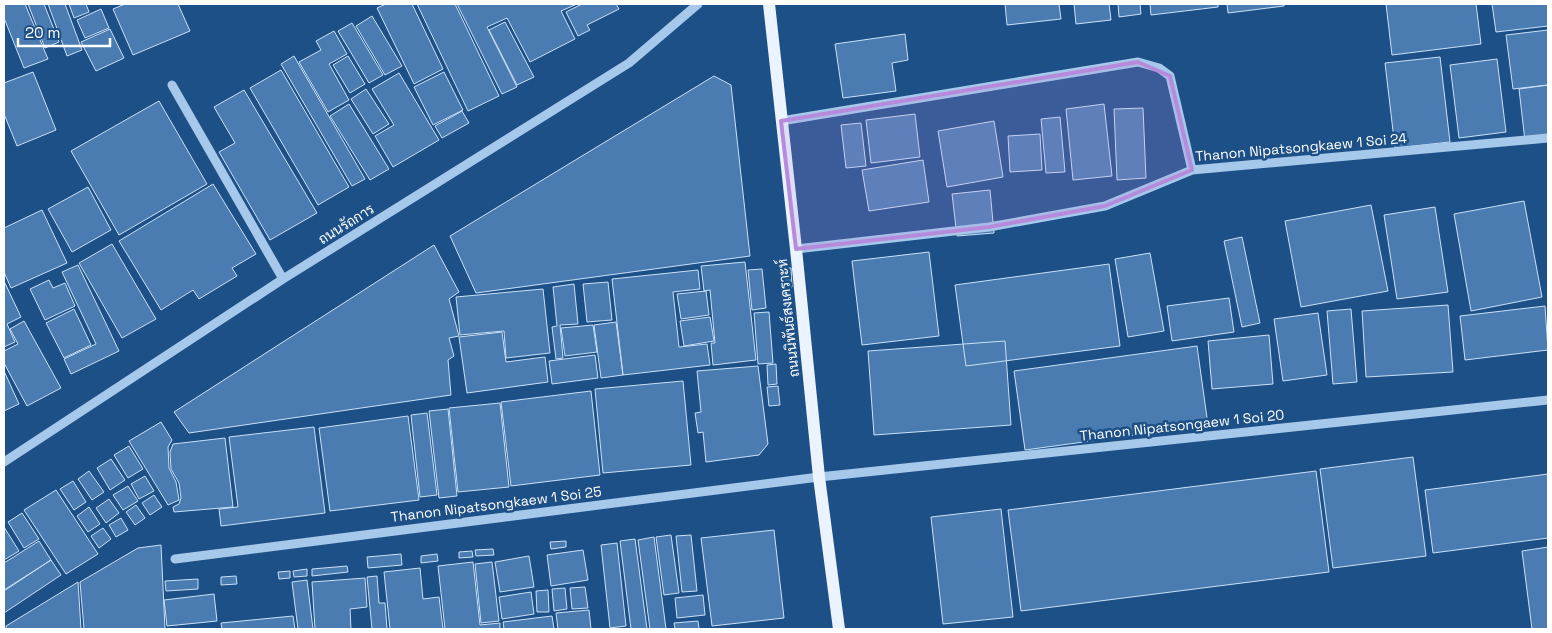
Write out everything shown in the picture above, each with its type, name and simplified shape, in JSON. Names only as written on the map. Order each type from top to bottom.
[{"type":"main road","name":"ถนนนิพันธ์สงเคราะห์","points":[[769,4],[819,477],[838,629]]},
{"type":"street","name":"ถนนรัถการ","points":[[4,462],[283,280],[629,63],[698,4]]},
{"type":"street","points":[[781,121],[1138,62],[1159,68],[1170,76],[1192,170]]},
{"type":"street","points":[[172,85],[283,280]]},
{"type":"street","name":"Thanon Nipatsongkaew 1 Soi 24","points":[[796,250],[989,227],[1105,206],[1192,170],[1548,138]]},
{"type":"street","name":"Thanon Nipatsongaew 1 Soi 20","points":[[819,477],[1548,400]]},
{"type":"street","name":"Thanon Nipatsongkaew 1 Soi 25","points":[[175,559],[819,477]]},
{"type":"highlighted area","points":[[1138,62],[1170,76],[1192,170],[1105,206],[989,227],[796,249],[781,121]]},
{"type":"building","points":[[4,4],[25,4],[48,59],[24,68],[4,18]]},
{"type":"building","points":[[28,4],[44,4],[59,42],[45,48]]},
{"type":"building","points":[[48,4],[65,4],[82,50],[67,56]]},
{"type":"building","points":[[69,4],[86,4],[89,12],[74,18]]},
{"type":"building","points":[[125,4],[178,4],[190,31],[133,55],[113,9]]},
{"type":"building","points":[[386,4],[412,4],[443,69],[414,84],[377,8]]},
{"type":"building","points":[[417,4],[455,4],[499,96],[468,111]]},
{"type":"building","points":[[457,4],[577,4],[561,11],[575,39],[530,62],[507,18],[487,27],[517,87],[502,94]]},
{"type":"building","points":[[582,4],[616,4],[619,9],[587,25],[590,30],[578,36],[566,12]]},
{"type":"building","points":[[1005,4],[1059,4],[1061,19],[1007,25]]},
{"type":"building","points":[[1074,4],[1109,4],[1111,20],[1076,24]]},
{"type":"building","points":[[1118,4],[1140,4],[1141,14],[1119,17]]},
{"type":"building","points":[[1150,4],[1218,4],[1218,7],[1151,15]]},
{"type":"building","points":[[1227,4],[1284,4],[1284,6],[1228,13]]},
{"type":"building","points":[[1386,4],[1476,4],[1481,44],[1392,55]]},
{"type":"building","points":[[1492,4],[1548,4],[1548,26],[1496,32]]},
{"type":"building","points":[[101,9],[109,28],[85,38],[77,20]]},
{"type":"building","points":[[372,16],[402,66],[385,75],[356,26]]},
{"type":"building","points":[[505,22],[534,77],[517,85],[489,30]]},
{"type":"building","points":[[352,23],[383,75],[369,83],[338,31]]},
{"type":"building","points":[[110,29],[124,58],[96,71],[81,42]]},
{"type":"building","points":[[1548,30],[1548,85],[1513,89],[1506,35]]},
{"type":"building","points":[[334,31],[347,54],[329,64],[349,100],[328,112],[299,62],[321,50],[316,41]]},
{"type":"building","points":[[905,34],[908,60],[892,63],[896,91],[843,98],[835,44]]},
{"type":"building","points":[[294,56],[365,179],[352,186],[281,64]]},
{"type":"building","points":[[348,56],[365,84],[350,93],[333,65]]},
{"type":"building","points":[[1440,57],[1450,142],[1395,148],[1385,63]]},
{"type":"building","points":[[1497,59],[1506,132],[1459,138],[1450,65]]},
{"type":"building","points":[[281,70],[349,187],[318,205],[250,88]]},
{"type":"building","points":[[33,72],[56,130],[17,146],[4,114],[4,83]]},
{"type":"building","points":[[444,72],[463,110],[433,125],[414,87]]},
{"type":"building","points":[[399,73],[439,140],[393,167],[375,136],[394,125],[372,89]]},
{"type":"building","points":[[714,76],[731,85],[750,256],[476,293],[450,236]]},
{"type":"building","points":[[1548,85],[1548,138],[1525,141],[1519,89]]},
{"type":"building","points":[[366,89],[389,124],[373,134],[351,99]]},
{"type":"building","points":[[244,90],[317,213],[270,240],[219,152],[235,143],[214,107]]},
{"type":"building","points":[[159,101],[207,184],[119,235],[71,151]]},
{"type":"building","points":[[349,104],[389,169],[370,180],[330,116]]},
{"type":"building","points":[[1104,104],[1112,176],[1073,180],[1066,109]]},
{"type":"building","points":[[1143,108],[1146,178],[1117,180],[1114,109]]},
{"type":"building","points":[[462,111],[469,123],[442,138],[435,126]]},
{"type":"building","points":[[915,114],[920,157],[871,163],[866,120]]},
{"type":"building","points":[[1060,117],[1065,172],[1046,173],[1041,119]]},
{"type":"building","points":[[994,121],[1003,177],[947,187],[938,131]]},
{"type":"building","points":[[861,123],[866,166],[846,168],[841,125]]},
{"type":"building","points":[[1040,134],[1042,170],[1010,172],[1008,136]]},
{"type":"building","points":[[923,160],[929,202],[869,211],[862,170]]},
{"type":"building","points":[[213,184],[256,254],[232,268],[237,276],[199,299],[193,290],[161,310],[119,241]]},
{"type":"building","points":[[88,187],[111,230],[72,252],[48,209]]},
{"type":"building","points":[[990,190],[994,233],[957,236],[952,194]]},
{"type":"building","points":[[1524,201],[1542,297],[1471,311],[1454,214]]},
{"type":"building","points":[[1371,205],[1388,291],[1301,307],[1285,221]]},
{"type":"building","points":[[1435,207],[1448,292],[1397,299],[1384,215]]},
{"type":"building","points":[[42,210],[67,263],[11,288],[4,272],[4,228]]},
{"type":"building","points":[[1242,237],[1260,323],[1242,327],[1224,241]]},
{"type":"building","points":[[112,244],[156,319],[122,338],[79,263]]},
{"type":"building","points":[[434,245],[459,292],[449,299],[459,336],[449,338],[454,356],[448,360],[451,395],[189,433],[174,412]]},
{"type":"building","points":[[929,252],[939,336],[862,345],[852,261]]},
{"type":"building","points":[[1150,253],[1164,331],[1128,337],[1115,259]]},
{"type":"building","points":[[745,262],[756,360],[713,365],[711,343],[715,343],[710,290],[704,291],[701,266]]},
{"type":"building","points":[[1109,264],[1120,346],[966,366],[955,285]]},
{"type":"building","points":[[78,265],[119,351],[71,374],[64,359],[96,344],[62,272]]},
{"type":"building","points":[[783,268],[791,268],[792,287],[784,287]]},
{"type":"building","points":[[762,269],[766,308],[752,310],[748,270]]},
{"type":"building","points":[[698,270],[700,289],[673,292],[679,347],[707,344],[710,365],[623,375],[612,279]]},
{"type":"building","points":[[49,280],[53,288],[65,283],[75,306],[45,320],[30,289]]},
{"type":"building","points":[[4,281],[21,317],[7,324],[15,342],[4,347]]},
{"type":"building","points":[[608,282],[612,320],[587,322],[583,284]]},
{"type":"building","points":[[574,284],[578,324],[560,325],[563,358],[556,359],[552,327],[557,326],[553,287]]},
{"type":"building","points":[[543,289],[550,353],[506,358],[504,331],[460,335],[456,297]]},
{"type":"building","points":[[706,291],[709,315],[681,319],[677,294]]},
{"type":"building","points":[[1229,298],[1234,332],[1172,341],[1167,306]]},
{"type":"building","points":[[1448,305],[1453,372],[1366,377],[1362,311]]},
{"type":"building","points":[[1545,306],[1548,350],[1465,360],[1460,316]]},
{"type":"building","points":[[74,309],[91,345],[64,358],[46,323]]},
{"type":"building","points":[[1351,309],[1357,382],[1333,384],[1327,311]]},
{"type":"building","points":[[769,312],[773,363],[758,364],[754,313]]},
{"type":"building","points":[[1318,313],[1327,375],[1283,381],[1274,319]]},
{"type":"building","points":[[710,317],[714,341],[684,346],[680,321]]},
{"type":"building","points":[[24,321],[61,388],[27,406],[4,363],[4,351],[18,344],[10,329]]},
{"type":"building","points":[[616,322],[623,375],[601,378],[594,325]]},
{"type":"building","points":[[593,325],[597,352],[565,356],[561,328]]},
{"type":"building","points":[[502,332],[506,362],[545,357],[548,382],[467,393],[459,337]]},
{"type":"building","points":[[1269,335],[1273,384],[1212,389],[1208,341]]},
{"type":"building","points":[[1005,341],[1011,425],[874,435],[868,351]]},
{"type":"building","points":[[1197,346],[1208,425],[1025,450],[1014,371]]},
{"type":"building","points":[[595,355],[598,378],[552,384],[549,361]]},
{"type":"building","points":[[776,364],[777,384],[768,385],[767,365]]},
{"type":"building","points":[[758,366],[768,444],[759,455],[706,462],[703,432],[698,433],[695,413],[701,412],[697,371]]},
{"type":"building","points":[[4,371],[19,404],[4,411]]},
{"type":"building","points":[[683,381],[691,465],[603,473],[595,389]]},
{"type":"building","points":[[778,386],[780,405],[769,406],[767,387]]},
{"type":"building","points":[[591,391],[600,475],[511,486],[501,402]]},
{"type":"building","points":[[500,403],[509,487],[458,492],[449,408]]},
{"type":"building","points":[[448,409],[457,496],[439,498],[429,411]]},
{"type":"building","points":[[427,413],[437,495],[420,497],[411,415]]},
{"type":"building","points":[[408,416],[419,500],[330,511],[319,428]]},
{"type":"building","points":[[161,422],[172,440],[168,447],[169,468],[176,482],[179,500],[168,505],[129,441]]},
{"type":"building","points":[[314,427],[325,513],[221,526],[219,509],[238,507],[229,437]]},
{"type":"building","points":[[225,438],[233,507],[174,512],[173,507],[179,504],[181,498],[179,483],[171,469],[170,452],[173,444]]},
{"type":"building","points":[[129,446],[143,469],[128,478],[114,455]]},
{"type":"building","points":[[1413,457],[1426,556],[1333,568],[1320,469]]},
{"type":"building","points":[[111,459],[125,480],[110,490],[97,468]]},
{"type":"building","points":[[89,471],[104,492],[92,500],[78,479]]},
{"type":"building","points":[[1316,471],[1329,572],[1021,611],[1008,510]]},
{"type":"building","points":[[1548,474],[1548,538],[1433,553],[1425,490]]},
{"type":"building","points":[[145,476],[154,491],[139,499],[131,484]]},
{"type":"building","points":[[73,481],[86,502],[74,510],[60,489]]},
{"type":"building","points":[[128,486],[138,501],[123,510],[113,495]]},
{"type":"building","points":[[56,490],[98,554],[66,574],[24,510]]},
{"type":"building","points":[[154,495],[162,507],[150,515],[142,503]]},
{"type":"building","points":[[109,499],[119,513],[106,523],[96,508]]},
{"type":"building","points":[[136,505],[145,518],[135,525],[126,512]]},
{"type":"building","points":[[89,507],[100,524],[88,532],[77,516]]},
{"type":"building","points":[[1001,509],[1013,617],[943,624],[931,517]]},
{"type":"building","points":[[22,513],[39,539],[24,548],[8,522]]},
{"type":"building","points":[[121,518],[128,530],[116,537],[109,525]]},
{"type":"building","points":[[4,527],[19,551],[4,560]]},
{"type":"building","points":[[103,528],[111,539],[99,548],[91,536]]},
{"type":"building","points":[[774,530],[784,618],[712,626],[701,538]]},
{"type":"building","points":[[671,535],[679,593],[664,595],[656,537]]},
{"type":"building","points":[[691,535],[697,591],[682,592],[676,536]]},
{"type":"building","points":[[654,537],[666,629],[650,629],[638,540]]},
{"type":"building","points":[[635,539],[647,629],[631,629],[620,541]]},
{"type":"building","points":[[39,541],[51,560],[4,590],[4,563]]},
{"type":"building","points":[[566,541],[566,547],[551,549],[550,542]]},
{"type":"building","points":[[617,543],[626,626],[610,628],[601,545]]},
{"type":"building","points":[[161,545],[165,629],[84,629],[80,582],[138,548]]},
{"type":"building","points":[[1548,547],[1548,629],[1532,629],[1522,551]]},
{"type":"building","points":[[493,549],[494,555],[476,556],[475,550]]},
{"type":"building","points":[[583,550],[588,580],[551,586],[547,555]]},
{"type":"building","points":[[472,551],[473,557],[459,558],[459,552]]},
{"type":"building","points":[[401,554],[402,565],[368,568],[367,557]]},
{"type":"building","points":[[437,554],[438,561],[421,563],[421,556]]},
{"type":"building","points":[[529,556],[534,587],[500,592],[495,562]]},
{"type":"building","points":[[51,560],[61,575],[4,613],[4,591]]},
{"type":"building","points":[[473,562],[480,625],[500,623],[500,629],[445,629],[438,566]]},
{"type":"building","points":[[492,562],[499,621],[481,623],[475,564]]},
{"type":"building","points":[[347,566],[348,572],[312,576],[312,569]]},
{"type":"building","points":[[420,568],[423,599],[439,597],[443,629],[390,629],[384,572]]},
{"type":"building","points":[[307,569],[307,576],[294,577],[293,571]]},
{"type":"building","points":[[290,571],[290,578],[279,579],[278,572]]},
{"type":"building","points":[[236,576],[237,584],[221,585],[221,577]]},
{"type":"building","points":[[377,576],[379,603],[385,603],[387,629],[372,629],[367,577]]},
{"type":"building","points":[[365,578],[367,607],[350,609],[351,629],[315,629],[312,582]]},
{"type":"building","points":[[198,579],[198,589],[166,591],[165,581]]},
{"type":"building","points":[[307,580],[313,629],[298,629],[292,582]]},
{"type":"building","points":[[78,582],[81,629],[6,629],[6,626]]},
{"type":"building","points":[[585,587],[588,608],[572,609],[570,588]]},
{"type":"building","points":[[565,588],[567,609],[554,611],[552,589]]},
{"type":"building","points":[[548,590],[549,612],[537,612],[536,591]]},
{"type":"building","points":[[531,592],[534,614],[502,619],[499,597]]},
{"type":"building","points":[[214,594],[217,621],[167,626],[164,600]]},
{"type":"building","points":[[703,595],[705,615],[677,618],[675,598]]},
{"type":"building","points":[[589,610],[591,629],[558,629],[556,613]]},
{"type":"building","points":[[293,616],[295,629],[222,629],[221,623]]},
{"type":"building","points":[[552,616],[554,629],[504,629],[503,622]]},
{"type":"building","points":[[698,621],[699,629],[675,629],[674,623]]}]
